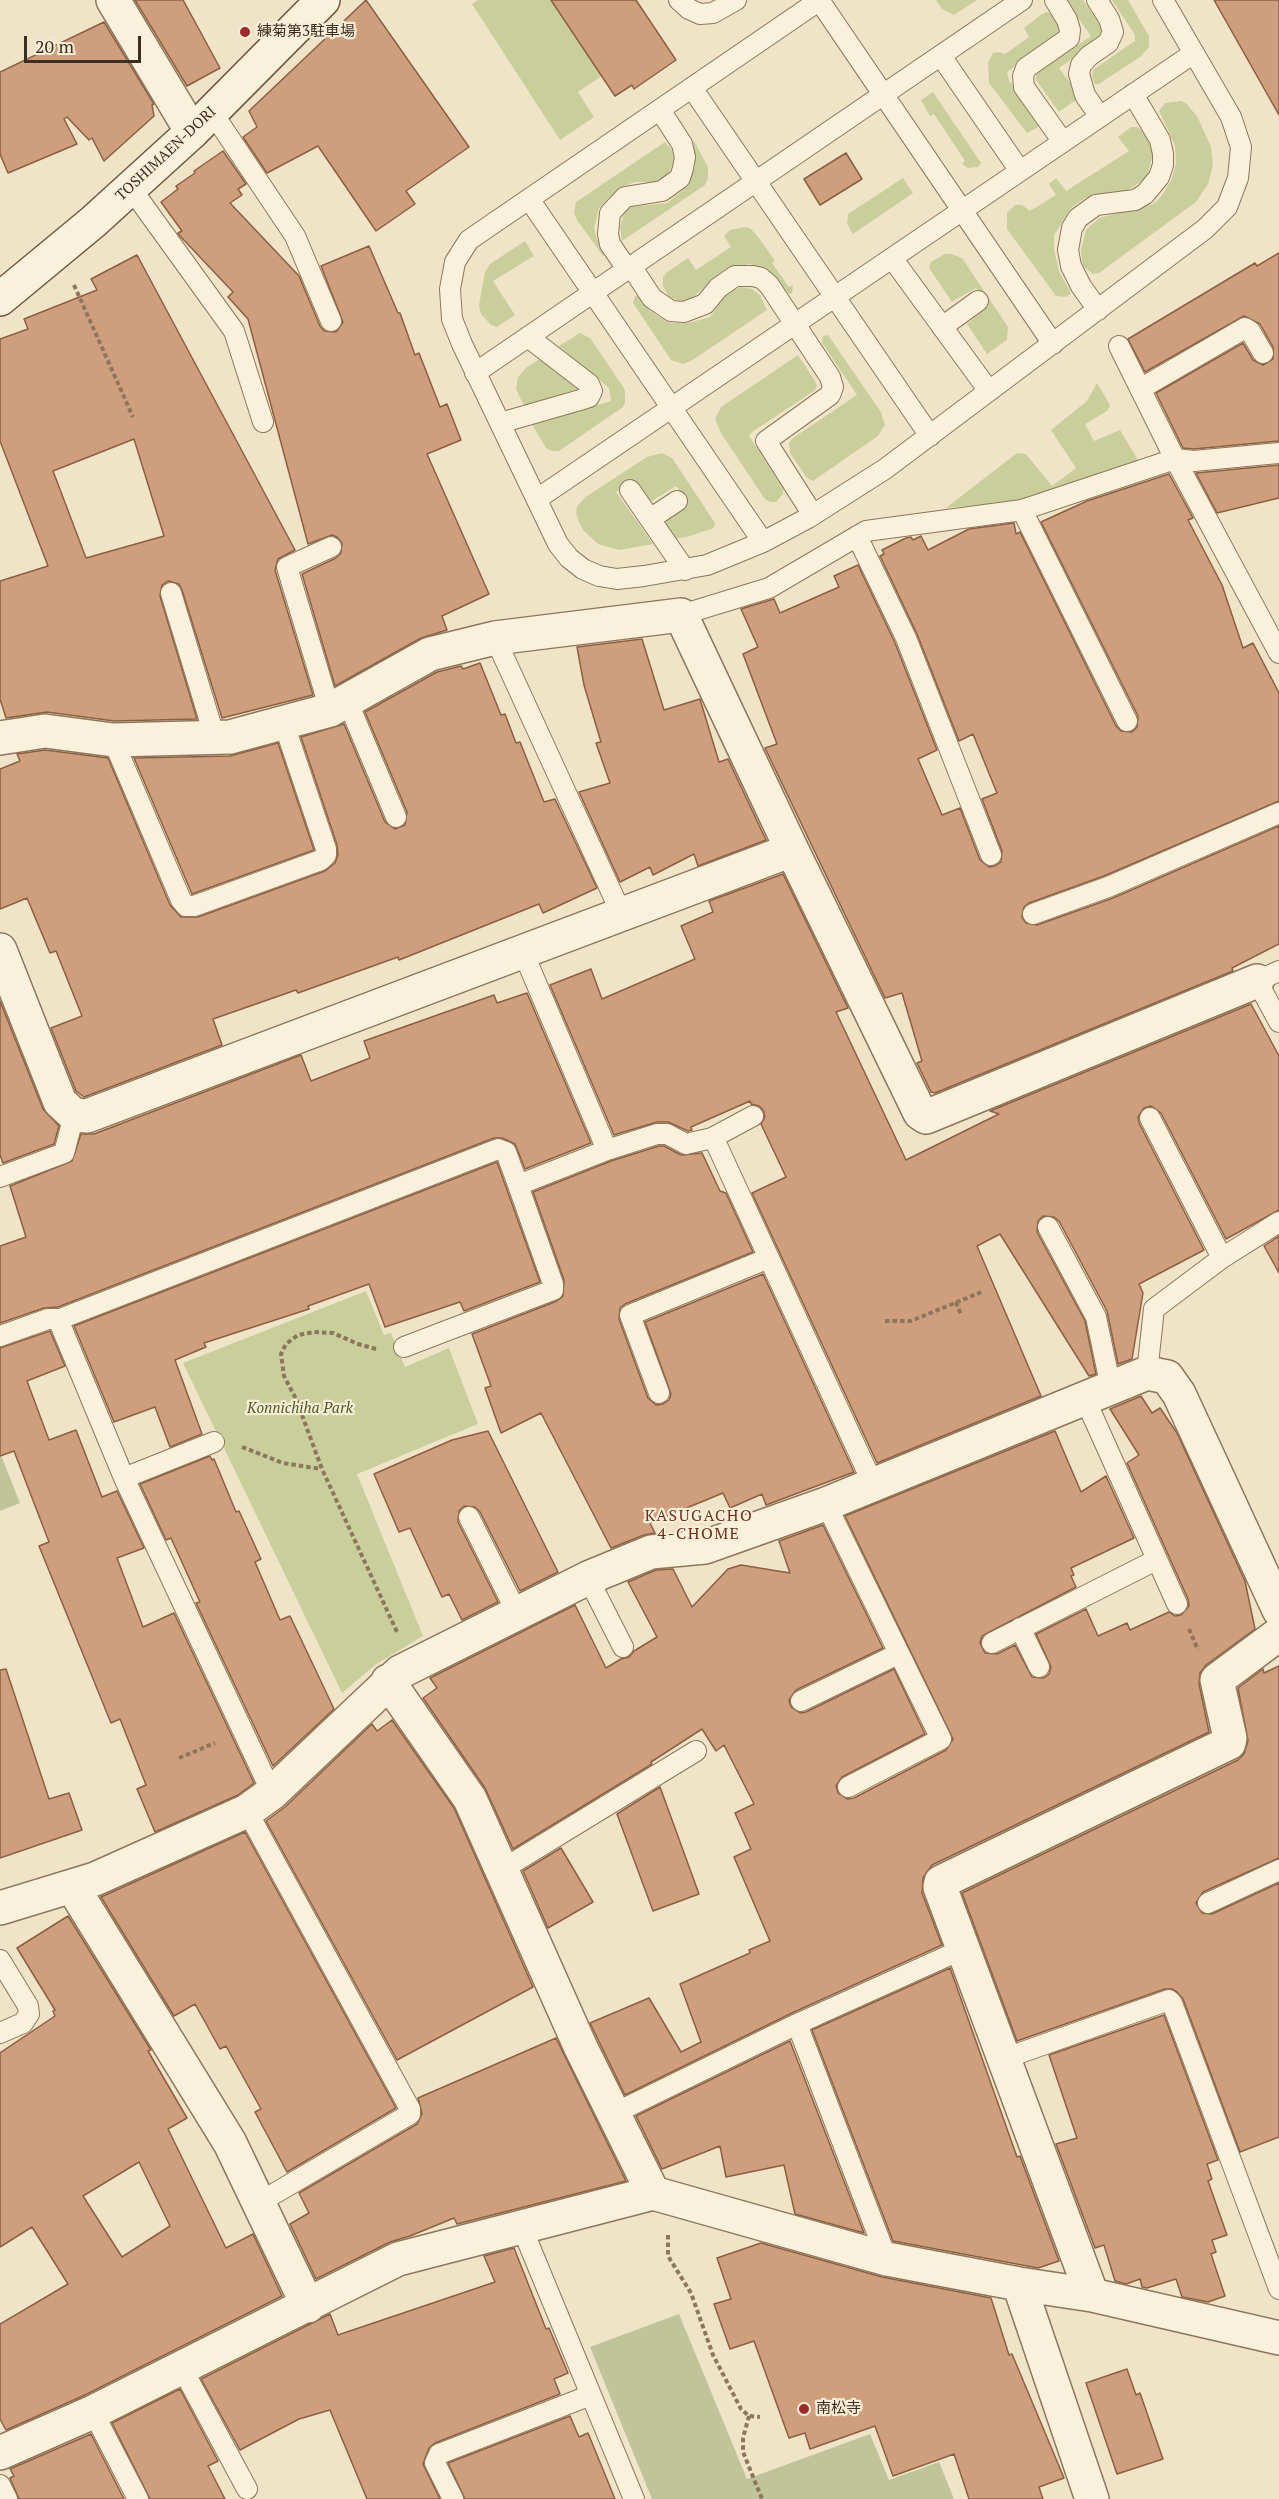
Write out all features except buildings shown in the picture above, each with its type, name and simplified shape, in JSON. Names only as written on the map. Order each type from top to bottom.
[{"type":"street","points":[[113,0],[202,122]]},
{"type":"street","name":"TOSHIMAEN-DORI","points":[[0,299],[202,122],[323,0]]},
{"type":"street","points":[[0,738],[45,731],[113,740],[230,737],[284,724],[338,705],[430,654],[495,638],[681,615],[920,1113],[926,1117],[1268,976]]},
{"type":"street","points":[[0,950],[60,1102],[74,1115],[87,1116],[98,1114],[792,850]]},
{"type":"street","points":[[0,1908],[96,1879],[259,1802],[400,1673],[588,1578],[651,1552],[705,1547],[826,1504],[1147,1373],[1167,1377],[1179,1394],[1279,1610]]},
{"type":"street","points":[[1092,2295],[940,1887],[941,1882],[1229,1743],[1230,1738],[1217,1680],[1279,1634]]},
{"type":"street","points":[[400,1673],[470,1799],[581,2048],[615,2113],[664,2196]]},
{"type":"street","points":[[72,1886],[230,2143],[308,2306]]},
{"type":"street","points":[[0,2453],[93,2412],[398,2259],[664,2196],[887,2259],[1092,2295],[1279,2338]]},
{"type":"street","points":[[1019,2284],[1092,2499]]},
{"type":"lane","points":[[679,0],[700,14],[713,14],[736,0]]},
{"type":"lane","points":[[476,373],[1023,0]]},
{"type":"lane","points":[[1055,0],[1067,20],[1070,30],[1069,38],[1026,68],[1023,76],[1024,87],[1063,142]]},
{"type":"lane","points":[[1097,0],[1109,19],[1113,32],[1108,43],[1089,56],[1081,65],[1079,74],[1084,95],[1100,117]]},
{"type":"lane","points":[[1053,344],[884,95],[816,1],[470,240],[455,262],[450,289],[452,319],[558,544],[569,558],[583,569],[599,576],[617,579],[707,565],[763,543],[855,490],[930,436],[1053,344],[1205,229],[1227,207],[1238,178],[1241,147],[1232,117],[1163,0]]},
{"type":"lane","points":[[537,499],[1194,53]]},
{"type":"lane","points":[[941,56],[1020,171]]},
{"type":"lane","points":[[692,88],[930,436]]},
{"type":"lane","points":[[1098,310],[1081,286],[1071,266],[1068,250],[1072,228],[1078,218],[1096,205],[1135,200],[1145,194],[1159,177],[1163,165],[1160,140],[1133,94]]},
{"type":"lane","points":[[660,110],[682,144],[685,157],[680,178],[662,191],[625,197],[610,213],[608,234],[610,244],[652,298],[671,311],[684,312],[705,304],[717,288],[735,276],[744,274],[761,278],[769,285],[830,377],[833,387],[830,394],[766,441],[813,515]]},
{"type":"lane","points":[[202,122],[295,236],[331,321]]},
{"type":"lane","points":[[130,187],[234,331],[263,422]]},
{"type":"lane","points":[[529,199],[763,543]]},
{"type":"lane","points":[[892,258],[989,392]]},
{"type":"lane","points":[[942,327],[978,301]]},
{"type":"lane","points":[[1140,389],[1245,328],[1250,331],[1263,353]]},
{"type":"lane","points":[[500,423],[589,397],[592,391],[589,384],[528,337]]},
{"type":"lane","points":[[1119,346],[1175,459],[1270,615],[1279,653]]},
{"type":"lane","points":[[681,615],[769,588],[866,531],[1022,510],[1175,459],[1194,461],[1279,453]]},
{"type":"lane","points":[[630,490],[685,570]]},
{"type":"lane","points":[[650,519],[677,501]]},
{"type":"lane","points":[[1022,510],[1127,721]]},
{"type":"lane","points":[[857,536],[906,638],[991,855]]},
{"type":"lane","points":[[331,547],[287,567],[338,705],[396,817]]},
{"type":"lane","points":[[171,593],[215,738]]},
{"type":"lane","points":[[495,638],[622,915]]},
{"type":"lane","points":[[113,740],[181,900],[186,906],[194,906],[321,860],[326,855],[326,849],[284,724]]},
{"type":"lane","points":[[1033,914],[1108,887],[1279,813]]},
{"type":"lane","points":[[523,952],[607,1150]]},
{"type":"lane","points":[[1268,976],[1279,1022]]},
{"type":"lane","points":[[0,1177],[64,1153],[74,1115]]},
{"type":"lane","points":[[518,1185],[607,1150],[657,1134],[667,1134],[686,1144],[711,1138],[753,1116]]},
{"type":"lane","points":[[1150,1118],[1222,1258]]},
{"type":"lane","points":[[711,1138],[715,1141],[873,1484]]},
{"type":"lane","points":[[0,1336],[48,1319],[60,1319],[498,1149],[506,1152],[553,1284],[553,1290],[404,1347]]},
{"type":"lane","points":[[1147,1373],[1154,1309],[1222,1258],[1279,1222]]},
{"type":"lane","points":[[1048,1227],[1096,1317],[1098,1393],[1156,1560],[1177,1604]]},
{"type":"lane","points":[[659,1393],[630,1315],[769,1258]]},
{"type":"lane","points":[[60,1319],[60,1324],[124,1478],[243,1731],[259,1802],[410,2114],[260,2202]]},
{"type":"lane","points":[[124,1478],[214,1442]]},
{"type":"lane","points":[[826,1504],[941,1738],[848,1787]]},
{"type":"lane","points":[[469,1517],[518,1613]]},
{"type":"lane","points":[[992,1643],[1156,1560]]},
{"type":"lane","points":[[588,1578],[623,1647]]},
{"type":"lane","points":[[1020,1628],[1039,1667]]},
{"type":"lane","points":[[801,1701],[898,1654]]},
{"type":"lane","points":[[503,1869],[696,1750]]},
{"type":"lane","points":[[1208,1903],[1279,1870]]},
{"type":"lane","points":[[615,2113],[797,2024],[963,1949]]},
{"type":"lane","points":[[0,1960],[28,2006],[29,2014],[23,2023],[0,2033]]},
{"type":"lane","points":[[1003,2059],[1163,2000],[1169,2000],[1279,2289]]},
{"type":"lane","points":[[797,2024],[887,2259]]},
{"type":"lane","points":[[522,2228],[634,2499]]},
{"type":"lane","points":[[182,2368],[247,2489]]},
{"type":"lane","points":[[453,2499],[435,2463],[439,2454],[591,2395]]},
{"type":"lane","points":[[93,2412],[138,2499]]},
{"type":"lane","points":[[0,2485],[7,2499]]},
{"type":"path","points":[[56,252],[73,284],[133,417]]},
{"type":"path","points":[[885,1321],[911,1321],[984,1291]]},
{"type":"path","points":[[956,1302],[961,1315]]},
{"type":"path","points":[[400,1673],[296,1400],[284,1376],[280,1354],[286,1344],[298,1335],[314,1332],[333,1333],[358,1344],[392,1353],[404,1347]]},
{"type":"path","points":[[214,1442],[225,1442],[255,1450],[283,1463],[322,1469]]},
{"type":"path","points":[[1177,1604],[1201,1658]]},
{"type":"path","points":[[179,1758],[243,1731]]},
{"type":"path","points":[[664,2196],[668,2256],[691,2293],[718,2364],[741,2409],[749,2416],[760,2417]]},
{"type":"path","points":[[749,2416],[743,2438],[743,2452],[762,2499]]},
{"type":"green space","points":[[478,0],[551,0],[602,76],[578,92],[594,117],[560,140],[472,4]]},
{"type":"green space","points":[[936,0],[977,0],[954,15],[942,9]]},
{"type":"green space","points":[[1068,0],[1083,0],[1103,29],[1103,38],[1059,68],[1078,94],[1077,99],[1059,112],[1036,80],[1036,73],[1091,36],[1070,7]]},
{"type":"green space","points":[[1112,0],[1128,0],[1149,36],[1149,47],[1140,57],[1099,84],[1095,84],[1092,77],[1093,70],[1135,41],[1135,35]]},
{"type":"green space","points":[[1047,12],[1059,26],[1060,33],[1007,72],[1009,80],[1039,123],[1037,128],[1027,133],[989,83],[988,62],[993,53],[1005,54],[1029,37],[1024,28]]},
{"type":"green space","points":[[933,92],[981,163],[978,167],[968,168],[962,164],[965,161],[934,114],[930,116],[921,100]]},
{"type":"green space","points":[[1181,101],[1187,104],[1198,118],[1211,147],[1213,166],[1208,184],[1196,202],[1099,273],[1093,274],[1084,267],[1082,261],[1081,250],[1086,230],[1099,218],[1153,204],[1160,198],[1171,181],[1176,164],[1175,145],[1159,111],[1165,103]]},
{"type":"green space","points":[[1131,127],[1137,127],[1146,134],[1152,147],[1153,154],[1147,177],[1127,191],[1085,198],[1071,208],[1054,235],[1054,249],[1059,271],[1071,293],[1066,297],[1056,296],[1007,229],[1007,213],[1015,205],[1022,205],[1030,211],[1056,195],[1049,184],[1056,178],[1066,191],[1129,151],[1118,137]]},
{"type":"green space","points":[[694,141],[708,167],[708,179],[705,185],[622,241],[620,227],[625,211],[631,207],[667,203],[688,186],[695,165],[688,144]]},
{"type":"green space","points":[[665,142],[672,150],[674,161],[667,177],[659,182],[635,182],[624,186],[599,208],[594,228],[597,240],[606,253],[603,256],[577,220],[574,213],[576,202]]},
{"type":"green space","points":[[903,178],[913,193],[853,234],[847,224],[848,214]]},
{"type":"green space","points":[[750,228],[759,238],[775,261],[772,263],[789,287],[793,285],[792,294],[788,293],[769,272],[750,264],[725,269],[692,299],[679,301],[669,297],[663,286],[663,277],[667,272],[688,258],[696,270],[731,247],[724,236],[730,230]]},
{"type":"green space","points":[[525,241],[534,256],[493,281],[515,315],[497,327],[491,325],[481,314],[479,305],[485,272],[490,264]]},
{"type":"green space","points":[[945,254],[962,258],[1008,327],[1007,340],[987,354],[967,324],[989,306],[976,288],[952,302],[929,268],[931,262]]},
{"type":"green space","points":[[741,287],[752,289],[760,295],[767,310],[691,361],[683,364],[671,360],[633,303],[635,296],[640,294],[650,311],[664,320],[671,323],[688,323],[710,317],[728,292]]},
{"type":"green space","points":[[580,333],[590,338],[622,385],[625,391],[625,402],[623,407],[559,451],[552,451],[546,448],[532,424],[611,401],[609,388],[559,346]]},
{"type":"green space","points":[[828,335],[881,412],[885,425],[878,436],[813,481],[807,478],[790,453],[789,443],[857,395],[822,343],[823,336]]},
{"type":"green space","points":[[798,355],[815,381],[817,386],[814,391],[749,436],[783,489],[783,494],[776,502],[770,502],[764,498],[721,433],[715,419],[721,407]]},
{"type":"green space","points":[[540,359],[578,389],[524,406],[516,389],[518,377],[527,367]]},
{"type":"green space","points":[[1097,383],[1110,405],[1107,411],[1085,424],[1094,441],[1120,430],[1138,460],[1018,501],[946,508],[1017,453],[1026,454],[1052,486],[1076,468],[1051,430],[1087,401]]},
{"type":"green space","points":[[662,453],[672,458],[715,523],[714,528],[673,539],[666,522],[668,518],[689,504],[676,486],[652,501],[649,500],[635,479],[616,492],[653,544],[619,550],[598,544],[583,530],[576,513],[577,506],[587,496],[647,457]]},
{"type":"green space","name":"Konnichiha Park","points":[[366,1291],[384,1335],[391,1333],[405,1367],[449,1348],[478,1424],[357,1474],[423,1636],[375,1665],[342,1693],[183,1363]]},
{"type":"green space","points":[[0,1453],[20,1503],[0,1511]]},
{"type":"green space","points":[[679,2314],[747,2479],[870,2434],[889,2480],[939,2462],[954,2499],[652,2499],[590,2347]]},
{"type":"place","name":"練菊第3駐車場","points":[[245,32]]},
{"type":"place","name":"南松寺","points":[[804,2409]]},
{"type":"district","name":"KASUGACHO 4-CHOME","points":[[699,1525]]}]
